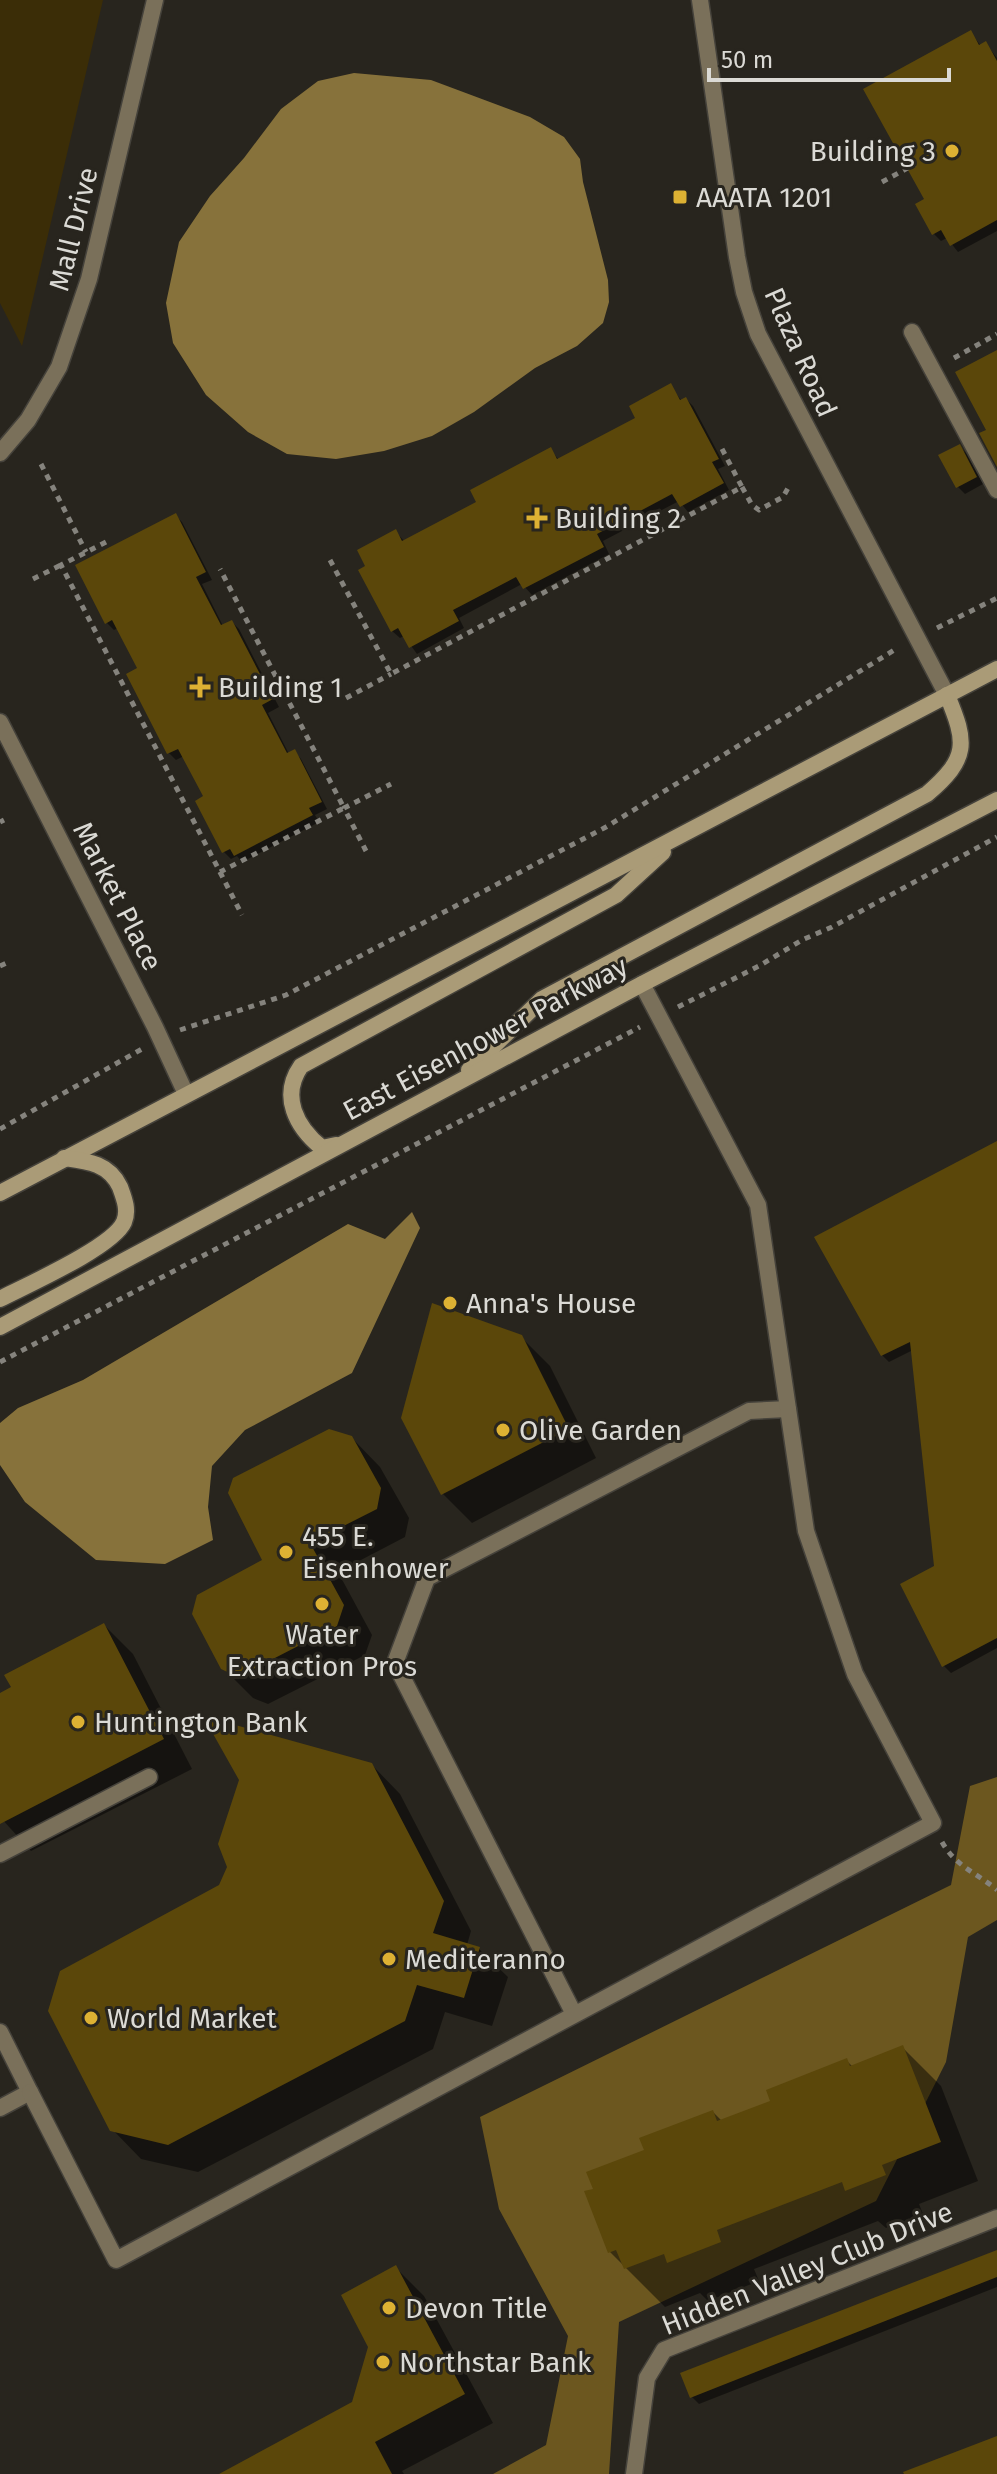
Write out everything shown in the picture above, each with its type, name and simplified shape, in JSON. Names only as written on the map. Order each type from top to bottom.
[{"type":"main road","points":[[0,1193],[997,669]]},
{"type":"main road","points":[[453,1085],[542,999],[927,794],[946,778],[958,760],[963,740],[947,695]]},
{"type":"main road","name":"East Eisenhower Parkway","points":[[0,1327],[642,984],[997,800]]},
{"type":"main road","points":[[343,1143],[322,1148],[297,1121],[291,1106],[291,1089],[301,1066],[616,895],[682,835]]},
{"type":"main road","points":[[0,1299],[108,1242],[124,1222],[126,1202],[115,1177],[94,1161],[64,1158]]},
{"type":"street","name":"Mall Drive","points":[[0,453],[28,420],[59,367],[89,279],[155,0]]},
{"type":"street","name":"Plaza Road","points":[[700,0],[737,257],[744,292],[758,334],[947,695]]},
{"type":"street","points":[[912,332],[997,490]]},
{"type":"street","name":"Market Place","points":[[0,722],[186,1094]]},
{"type":"street","points":[[0,2032],[116,2260],[933,1823],[851,1663],[806,1531],[758,1205],[642,984]]},
{"type":"street","points":[[574,2014],[395,1663],[427,1578],[749,1411],[788,1409]]},
{"type":"street","points":[[0,1854],[149,1777]]},
{"type":"street","points":[[0,2108],[30,2092]]},
{"type":"street","name":"Hidden Valley Club Drive","points":[[634,2474],[647,2378],[664,2350],[997,2218]]},
{"type":"path","points":[[882,182],[915,164]]},
{"type":"path","points":[[954,358],[997,334]]},
{"type":"path","points":[[721,447],[752,505],[759,510],[783,497],[788,488]]},
{"type":"path","points":[[41,464],[86,552]]},
{"type":"path","points":[[346,698],[742,487]]},
{"type":"path","points":[[33,579],[106,542]]},
{"type":"path","points":[[330,560],[391,674]]},
{"type":"path","points":[[61,565],[242,915]]},
{"type":"path","points":[[220,569],[366,851]]},
{"type":"path","points":[[954,619],[997,598]]},
{"type":"path","points":[[0,1129],[185,1027],[286,995],[564,849],[618,820],[884,655]]},
{"type":"path","points":[[220,872],[391,784]]},
{"type":"path","points":[[0,1362],[759,966],[997,837]]},
{"type":"path","points":[[0,966],[9,962]]},
{"type":"path","points":[[940,1838],[949,1853],[967,1871],[997,1890]]},
{"type":"shaded area","points":[[0,0],[103,0],[22,346],[0,303]]},
{"type":"shaded area","points":[[354,73],[431,80],[530,117],[564,137],[580,159],[608,280],[609,302],[603,323],[577,346],[535,368],[474,412],[432,436],[384,451],[336,459],[287,454],[248,432],[206,395],[173,343],[166,303],[179,242],[210,196],[281,109],[318,81]]},
{"type":"shaded area","points":[[412,1212],[420,1228],[352,1373],[245,1430],[212,1466],[208,1507],[213,1540],[165,1564],[96,1560],[25,1502],[0,1465],[0,1423],[18,1408],[83,1380],[348,1224],[385,1239]]},
{"type":"shaded area","points":[[997,1777],[997,1920],[968,1937],[946,2062],[876,2201],[619,2322],[609,2474],[493,2474],[546,2445],[568,2336],[499,2209],[480,2117],[951,1885],[970,1786]]},
{"type":"building","name":"Building 3","points":[[971,30],[979,45],[986,41],[997,61],[997,220],[950,246],[941,230],[932,235],[915,204],[924,199],[863,89]]},
{"type":"building","points":[[997,350],[997,467],[979,433],[986,430],[955,372]]},
{"type":"building","name":"Building 2","points":[[671,383],[680,400],[686,397],[719,459],[712,462],[724,483],[680,507],[672,494],[597,534],[604,547],[523,589],[516,577],[453,610],[459,621],[409,648],[398,628],[391,632],[358,570],[365,566],[357,550],[396,529],[402,541],[476,502],[470,490],[551,447],[557,459],[635,418],[629,406]]},
{"type":"building","points":[[960,444],[977,477],[956,488],[938,455]]},
{"type":"building","name":"Building 1","points":[[176,513],[206,572],[196,577],[221,625],[232,620],[273,699],[262,705],[287,753],[295,749],[322,802],[309,808],[313,815],[234,856],[230,849],[222,853],[195,801],[203,796],[178,749],[167,754],[126,674],[137,668],[112,620],[105,624],[75,565]]},
{"type":"building","points":[[997,1141],[997,1638],[942,1667],[900,1584],[934,1566],[910,1342],[881,1356],[814,1237]]},
{"type":"building","points":[[432,1303],[522,1335],[569,1429],[441,1495],[401,1418]]},
{"type":"building","name":"455 E. Eisenhower","points":[[329,1429],[352,1436],[381,1488],[377,1509],[310,1543],[344,1605],[337,1626],[238,1677],[221,1669],[192,1614],[197,1595],[262,1560],[228,1493],[233,1478]]},
{"type":"building","name":"Huntington Bank","points":[[104,1623],[164,1739],[0,1824],[0,1693],[11,1687],[4,1675]]},
{"type":"building","points":[[203,1716],[372,1763],[444,1901],[433,1933],[480,1947],[464,1998],[417,1985],[405,2021],[168,2145],[110,2131],[48,2011],[60,1971],[219,1885],[227,1867],[218,1844],[239,1780]]},
{"type":"building","points":[[903,2045],[941,2142],[882,2165],[886,2175],[845,2191],[842,2182],[717,2230],[721,2242],[667,2263],[664,2254],[624,2269],[616,2250],[608,2253],[584,2191],[593,2189],[586,2172],[644,2150],[639,2138],[713,2110],[717,2121],[770,2101],[766,2090],[847,2058],[850,2066]]},
{"type":"building","points":[[997,2250],[997,2277],[690,2398],[680,2373]]},
{"type":"building","points":[[396,2265],[465,2394],[375,2442],[392,2474],[219,2474],[352,2402],[368,2347],[341,2295]]},
{"type":"building","points":[[997,2436],[997,2474],[903,2472]]},
{"type":"place","name":"Building 3","points":[[952,151]]},
{"type":"place","name":"AAATA 1201","points":[[680,197]]},
{"type":"place","name":"Building 2","points":[[537,518]]},
{"type":"place","name":"Building 1","points":[[200,687]]},
{"type":"place","name":"Anna's House","points":[[450,1303]]},
{"type":"place","name":"Olive Garden","points":[[503,1430]]},
{"type":"place","name":"455 E. Eisenhower","points":[[286,1552]]},
{"type":"place","name":"Water Extraction Pros","points":[[322,1604]]},
{"type":"place","name":"Huntington Bank","points":[[78,1722]]},
{"type":"place","name":"Mediteranno","points":[[389,1959]]},
{"type":"place","name":"World Market","points":[[91,2018]]},
{"type":"place","name":"Devon Title","points":[[389,2308]]},
{"type":"place","name":"Northstar Bank","points":[[383,2362]]}]
